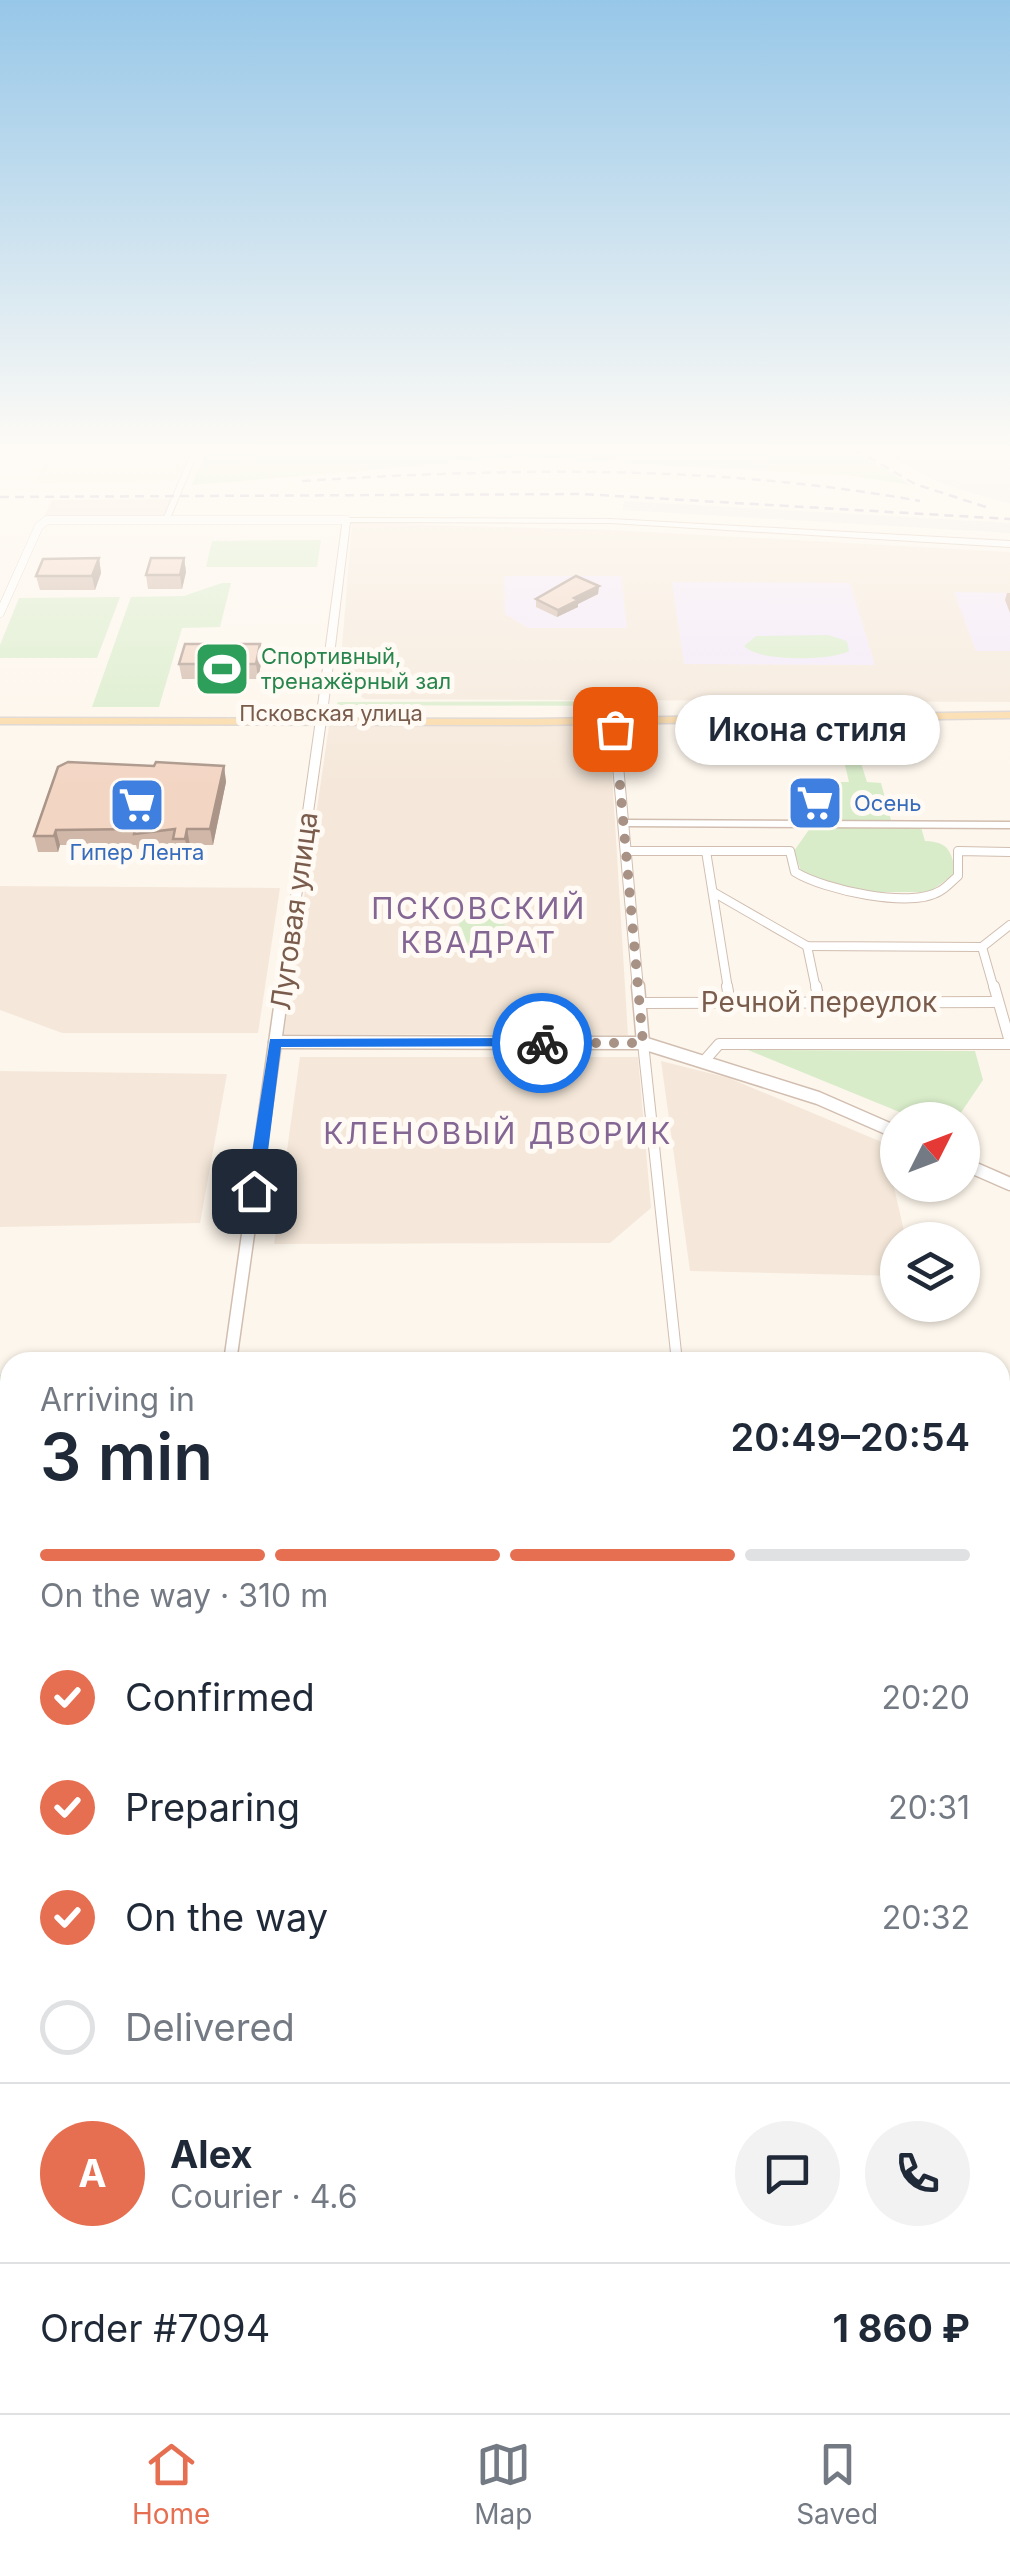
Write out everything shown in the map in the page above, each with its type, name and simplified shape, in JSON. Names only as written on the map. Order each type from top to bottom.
[{"type":"main road","name":"Луговая улица","points":[[322,717],[341,562]]},
{"type":"main road","name":"Псковская улица","points":[[0,713],[322,717],[1010,715]]},
{"type":"main road","name":"Псковская улица","points":[[0,721],[322,717]]},
{"type":"main road","name":"Псковская улица","points":[[535,717],[614,725],[662,717]]},
{"type":"street","points":[[0,613],[24,562]]},
{"type":"street","name":"Луговая улица","points":[[231,1352],[322,717]]},
{"type":"street","points":[[614,725],[676,1352]]},
{"type":"street","points":[[625,822],[1010,825]]},
{"type":"street","points":[[628,851],[790,851],[795,872],[812,885],[839,894],[880,895],[937,894],[958,876],[958,851],[1010,852]]},
{"type":"street","points":[[706,851],[730,1002]]},
{"type":"street","points":[[713,892],[807,946],[982,947],[1010,926]]},
{"type":"street","points":[[807,946],[819,1002]]},
{"type":"street","points":[[705,1060],[719,1044],[1010,1043],[982,947]]},
{"type":"street","name":"Речной переулок","points":[[640,1003],[998,1002]]},
{"type":"street","points":[[275,1042],[643,1043],[818,1098],[880,1126]]},
{"type":"street","points":[[980,1171],[1010,1184]]},
{"type":"shaded area","points":[[349,562],[1010,562],[1010,702],[365,699],[339,683]]},
{"type":"shaded area","points":[[504,576],[621,576],[627,628],[528,628],[505,614]]},
{"type":"shaded area","points":[[672,582],[850,583],[875,665],[684,664]]},
{"type":"shaded area","points":[[954,592],[1010,593],[1010,651],[976,651]]},
{"type":"shaded area","points":[[609,724],[628,1035],[284,1034],[329,726]]},
{"type":"shaded area","points":[[0,886],[280,888],[258,1033],[62,1033],[0,1010]]},
{"type":"shaded area","points":[[300,1057],[638,1057],[651,1208],[610,1243],[274,1244]]},
{"type":"shaded area","points":[[661,1061],[729,1078],[880,1141],[880,1202],[897,1202],[902,1222],[880,1222],[880,1276],[690,1271]]},
{"type":"shaded area","points":[[0,1071],[227,1074],[200,1223],[0,1227]]},
{"type":"green space","points":[[207,562],[318,562],[317,567],[206,567]]},
{"type":"green space","points":[[231,583],[220,627],[182,628],[159,707],[92,707],[131,597],[184,596]]},
{"type":"green space","points":[[120,597],[97,658],[0,658],[0,645],[19,598]]},
{"type":"green space","points":[[828,635],[847,641],[849,651],[827,657],[795,658],[764,655],[744,646],[756,636]]},
{"type":"green space","points":[[616,701],[613,706],[336,705],[338,702]]},
{"type":"green space","points":[[834,719],[847,719],[867,782],[881,783],[892,824],[920,824],[925,841],[939,843],[950,853],[956,873],[929,892],[838,892],[801,871],[794,851],[813,824],[842,823],[832,782],[849,782]]},
{"type":"green space","points":[[460,911],[505,911],[504,943],[458,943]]},
{"type":"green space","points":[[748,1050],[975,1051],[983,1080],[968,1102],[880,1104]]},
{"type":"building","points":[[42,562],[98,562],[92,576],[36,576]]},
{"type":"building","points":[[150,562],[183,562],[180,575],[146,575]]},
{"type":"building","points":[[576,576],[599,586],[558,610],[536,599]]},
{"type":"building","points":[[185,644],[260,644],[256,664],[179,664]]},
{"type":"building","name":"Гипер Лента","points":[[68,762],[224,766],[210,829],[187,829],[185,839],[173,839],[175,829],[134,834],[135,829],[56,830],[54,836],[34,836],[58,767]]},
{"type":"way so far","points":[[542,1043],[643,1043],[615,729]]},
{"type":"place","name":"Спортивный, тренажёрный зал","points":[[222,669]]},
{"type":"place","name":"Икона стиля","points":[[615,729]]},
{"type":"place","name":"Осень","points":[[815,803]]},
{"type":"place","name":"Гипер Лента","points":[[137,805]]},
{"type":"district","name":"ПСКОВСКИЙ КВАДРАТ","points":[[479,926]]},
{"type":"district","name":"КЛЕНОВЫЙ ДВОРИК","points":[[498,1134]]},
{"type":"route","points":[[254,1191],[275,1042],[542,1043]]}]
